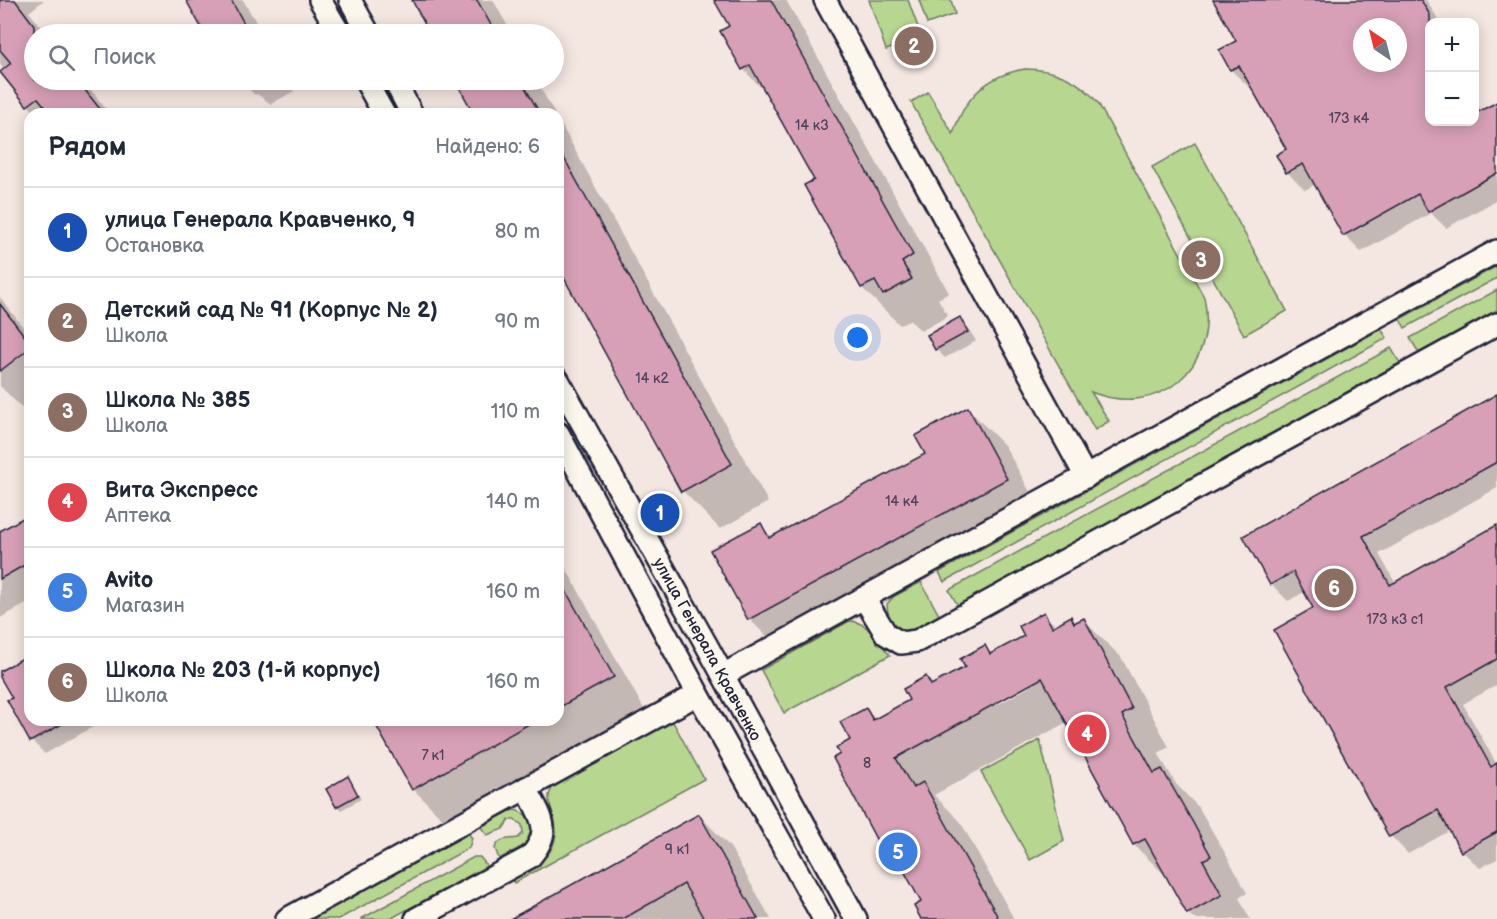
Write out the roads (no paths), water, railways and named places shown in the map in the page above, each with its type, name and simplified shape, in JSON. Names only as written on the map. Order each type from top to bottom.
[{"type":"street","points":[[320,0],[334,24]]},
{"type":"street","points":[[350,0],[363,24]]},
{"type":"street","points":[[825,0],[1086,477]]},
{"type":"street","points":[[371,90],[381,108]]},
{"type":"street","points":[[399,90],[409,108]]},
{"type":"street","points":[[723,675],[1497,251]]},
{"type":"street","points":[[864,598],[886,634],[901,642],[917,641],[1497,324]]},
{"type":"street","name":"улица Генерала Кравченко","points":[[564,391],[856,919]]},
{"type":"street","name":"улица Генерала Кравченко","points":[[564,444],[698,694],[824,919]]},
{"type":"street","points":[[287,919],[698,694]]},
{"type":"street","points":[[416,919],[530,857],[540,846],[544,831],[541,817],[526,789]]},
{"type":"place","name":"Детский сад № 91 (Корпус № 2)","points":[[914,46]]},
{"type":"place","name":"Школа № 385","points":[[1201,260]]},
{"type":"place","name":"улица Генерала Кравченко, 9","points":[[660,513]]},
{"type":"place","name":"Школа № 203 (1-й корпус)","points":[[1334,588]]},
{"type":"place","name":"Вита Экспресс","points":[[1087,734]]},
{"type":"place","name":"Avito","points":[[898,852]]}]
